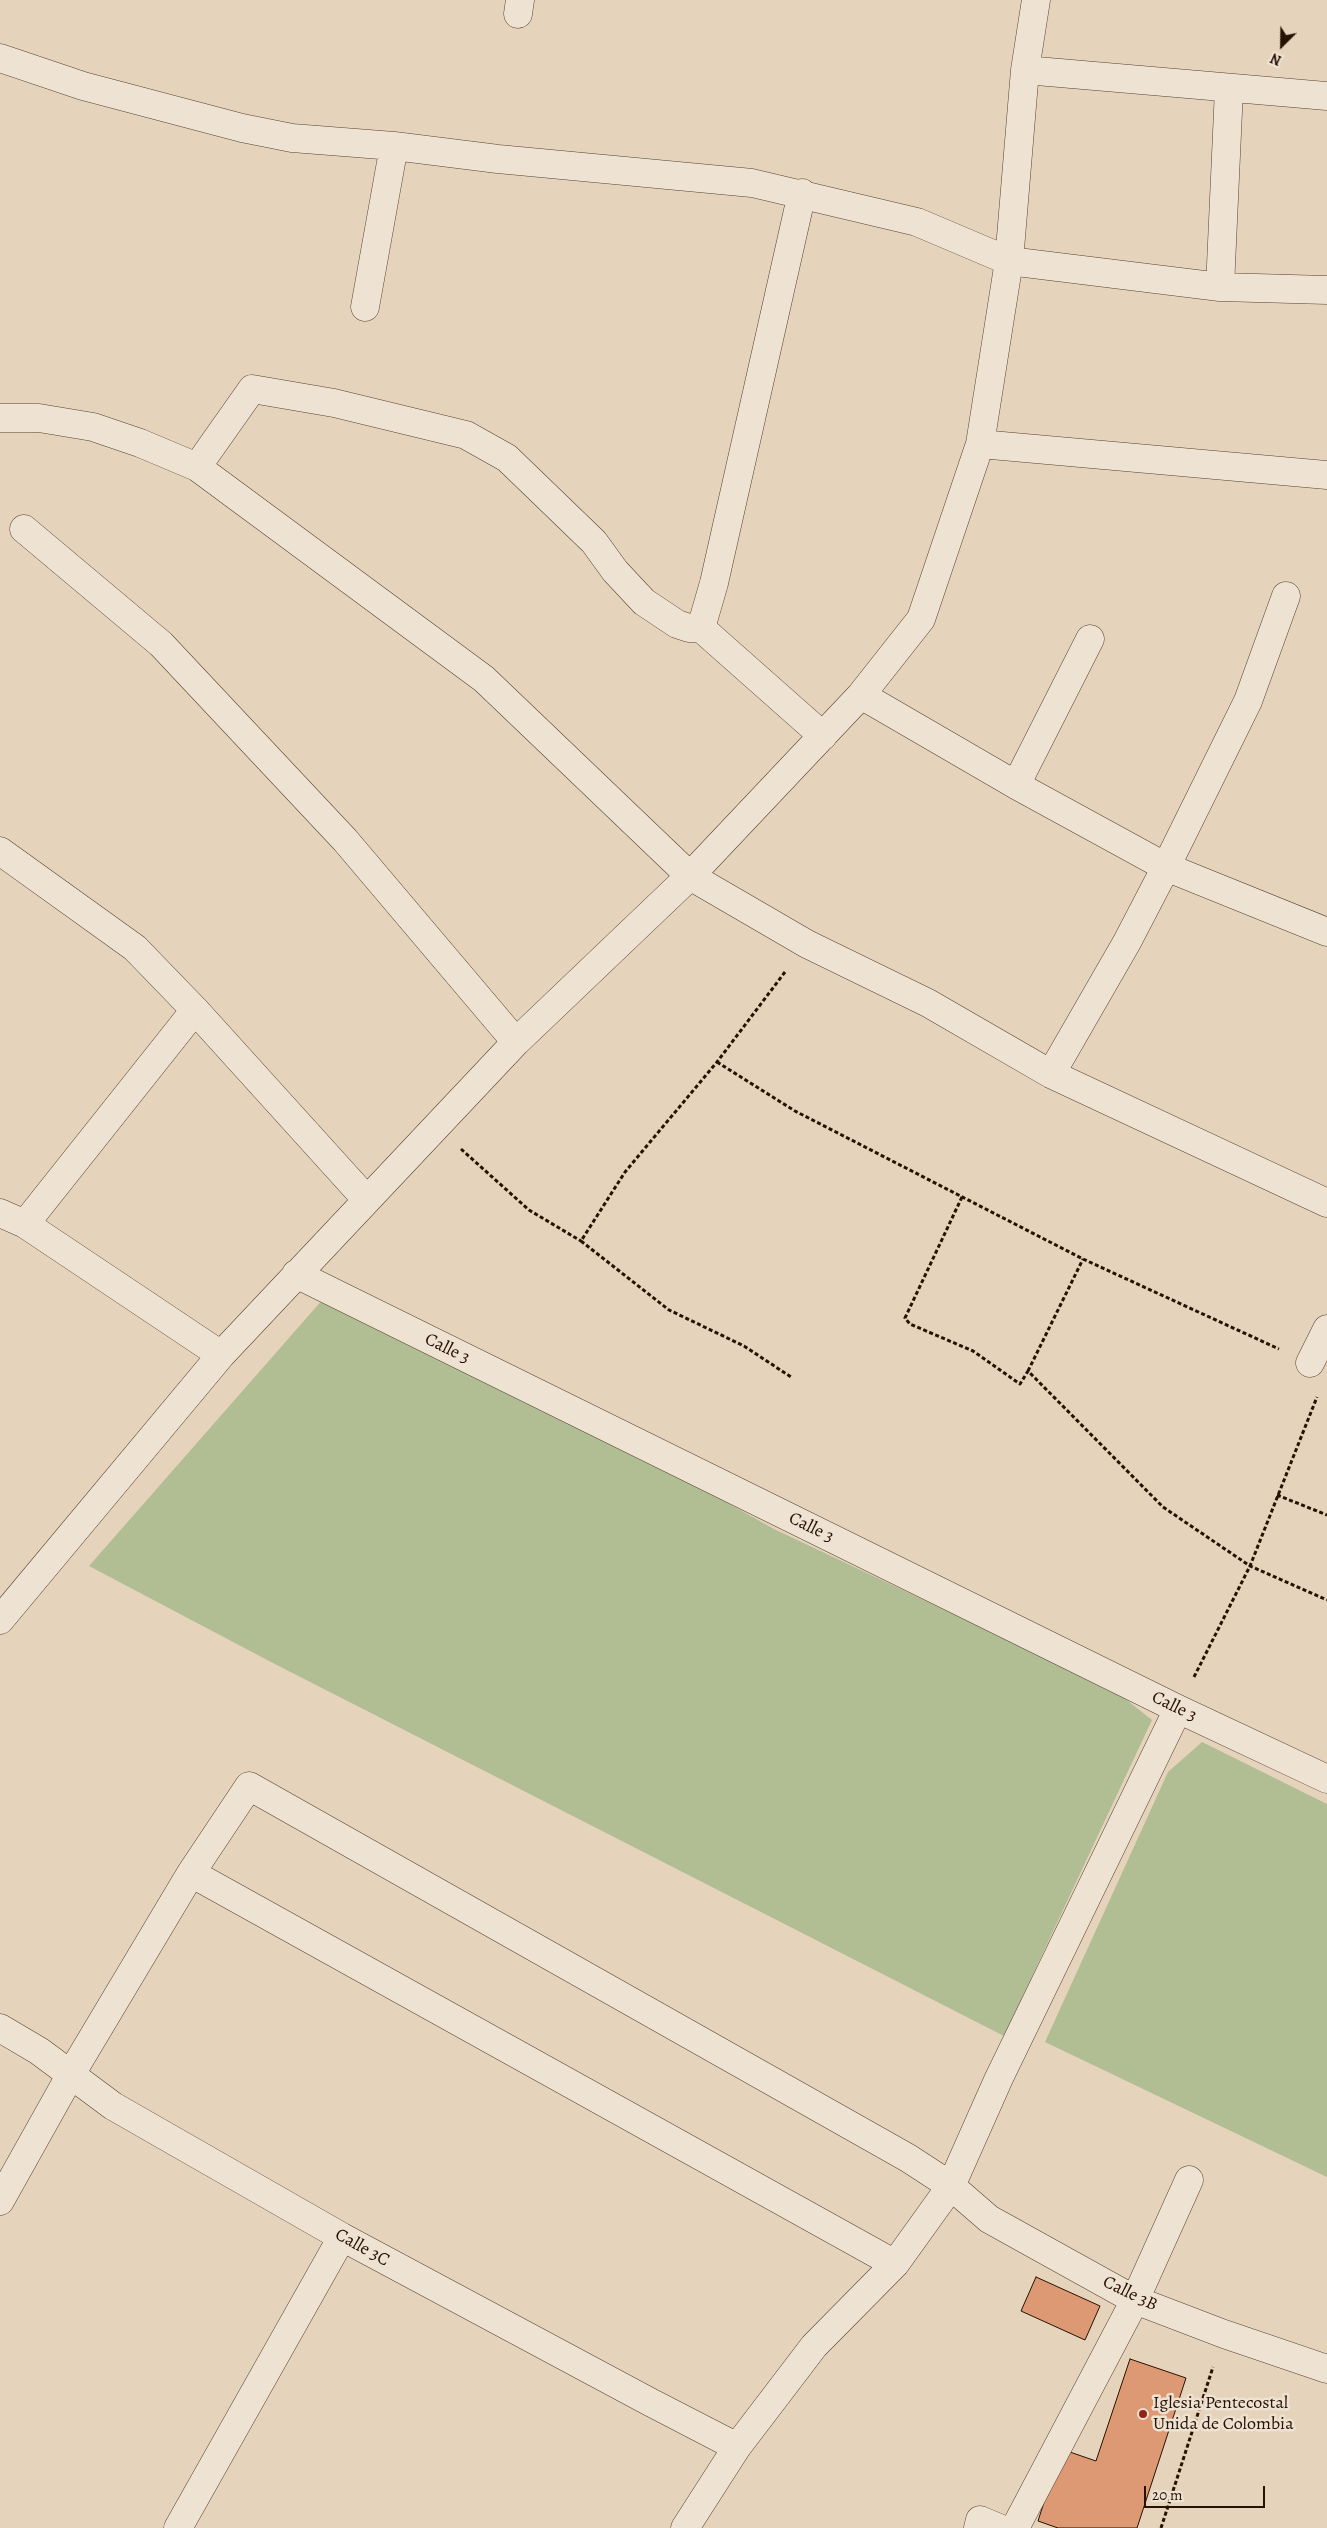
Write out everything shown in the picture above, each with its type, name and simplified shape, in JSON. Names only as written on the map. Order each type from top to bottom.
[{"type":"street","points":[[0,1620],[221,1355],[516,1042],[690,876],[861,695],[921,619],[980,444],[1010,262],[1025,70],[1036,0]]},
{"type":"street","points":[[0,58],[83,86],[242,128],[292,138],[394,146],[498,159],[752,183],[802,193],[917,222],[1010,262],[1220,287],[1327,290]]},
{"type":"street","points":[[1025,70],[1327,96]]},
{"type":"street","points":[[1220,287],[1229,89]]},
{"type":"street","points":[[365,307],[394,146]]},
{"type":"street","points":[[701,628],[714,583],[802,193]]},
{"type":"street","points":[[197,467],[252,389],[334,403],[466,435],[507,458],[594,542],[615,571],[644,602],[677,624],[689,628],[701,628],[823,736]]},
{"type":"street","points":[[0,418],[39,418],[93,427],[140,443],[197,467],[484,679],[690,876],[807,944],[928,1003],[1050,1074],[1327,1203]]},
{"type":"street","points":[[980,444],[1327,476]]},
{"type":"street","points":[[24,529],[161,644],[345,840],[516,1042]]},
{"type":"street","points":[[1050,1074],[1127,942],[1248,701],[1286,596]]},
{"type":"street","points":[[1016,785],[1090,639]]},
{"type":"street","points":[[861,695],[1016,785],[1166,867],[1327,932]]},
{"type":"street","points":[[0,851],[135,948],[195,1010],[367,1200]]},
{"type":"street","points":[[25,1224],[195,1010]]},
{"type":"street","points":[[0,1213],[25,1224],[221,1355]]},
{"type":"street","name":"Calle 3","points":[[296,1274],[1178,1709],[1327,1779]]},
{"type":"street","points":[[1310,1363],[1327,1329]]},
{"type":"street","points":[[685,2528],[737,2447],[814,2346],[895,2264],[951,2186],[999,2078],[1178,1709]]},
{"type":"street","name":"Calle 3B","points":[[191,1873],[248,1786],[908,2158],[951,2186],[989,2219],[1135,2300],[1224,2334],[1327,2368]]},
{"type":"street","points":[[0,2201],[71,2074],[191,1873],[895,2264]]},
{"type":"street","name":"Calle 3C","points":[[0,2028],[39,2051],[114,2106],[342,2237],[737,2447]]},
{"type":"street","points":[[1015,2528],[1135,2300],[1189,2180]]},
{"type":"street","points":[[178,2528],[342,2237]]},
{"type":"path","points":[[581,1242],[625,1172],[717,1062],[807,944]]},
{"type":"path","points":[[717,1062],[795,1111],[1084,1259],[1310,1363]]},
{"type":"path","points":[[437,1126],[488,1176],[529,1210],[581,1242],[669,1310],[744,1346],[791,1377]]},
{"type":"path","points":[[962,1197],[905,1318],[910,1324],[973,1351],[1020,1384],[1084,1259]]},
{"type":"path","points":[[1028,1371],[1163,1507],[1250,1566],[1327,1600]]},
{"type":"path","points":[[1178,1709],[1250,1566],[1320,1391]]},
{"type":"path","points":[[1277,1495],[1327,1514]]},
{"type":"path","points":[[1161,2528],[1224,2334]]},
{"type":"green space","points":[[324,1298],[671,1471],[774,1529],[1114,1690],[1152,1720],[1004,2036],[271,1662],[89,1566]]},
{"type":"green space","points":[[1202,1742],[1327,1804],[1327,2177],[1045,2042],[1168,1772]]},
{"type":"building","points":[[1036,2277],[1100,2306],[1085,2340],[1021,2311]]},
{"type":"building","name":"Iglesia Pentecostal Unida de Colombia","points":[[1130,2359],[1186,2378],[1137,2528],[1058,2528],[1038,2521],[1061,2449],[1096,2461]]},
{"type":"place","name":"Iglesia Pentecostal Unida de Colombia","points":[[1143,2414]]}]
